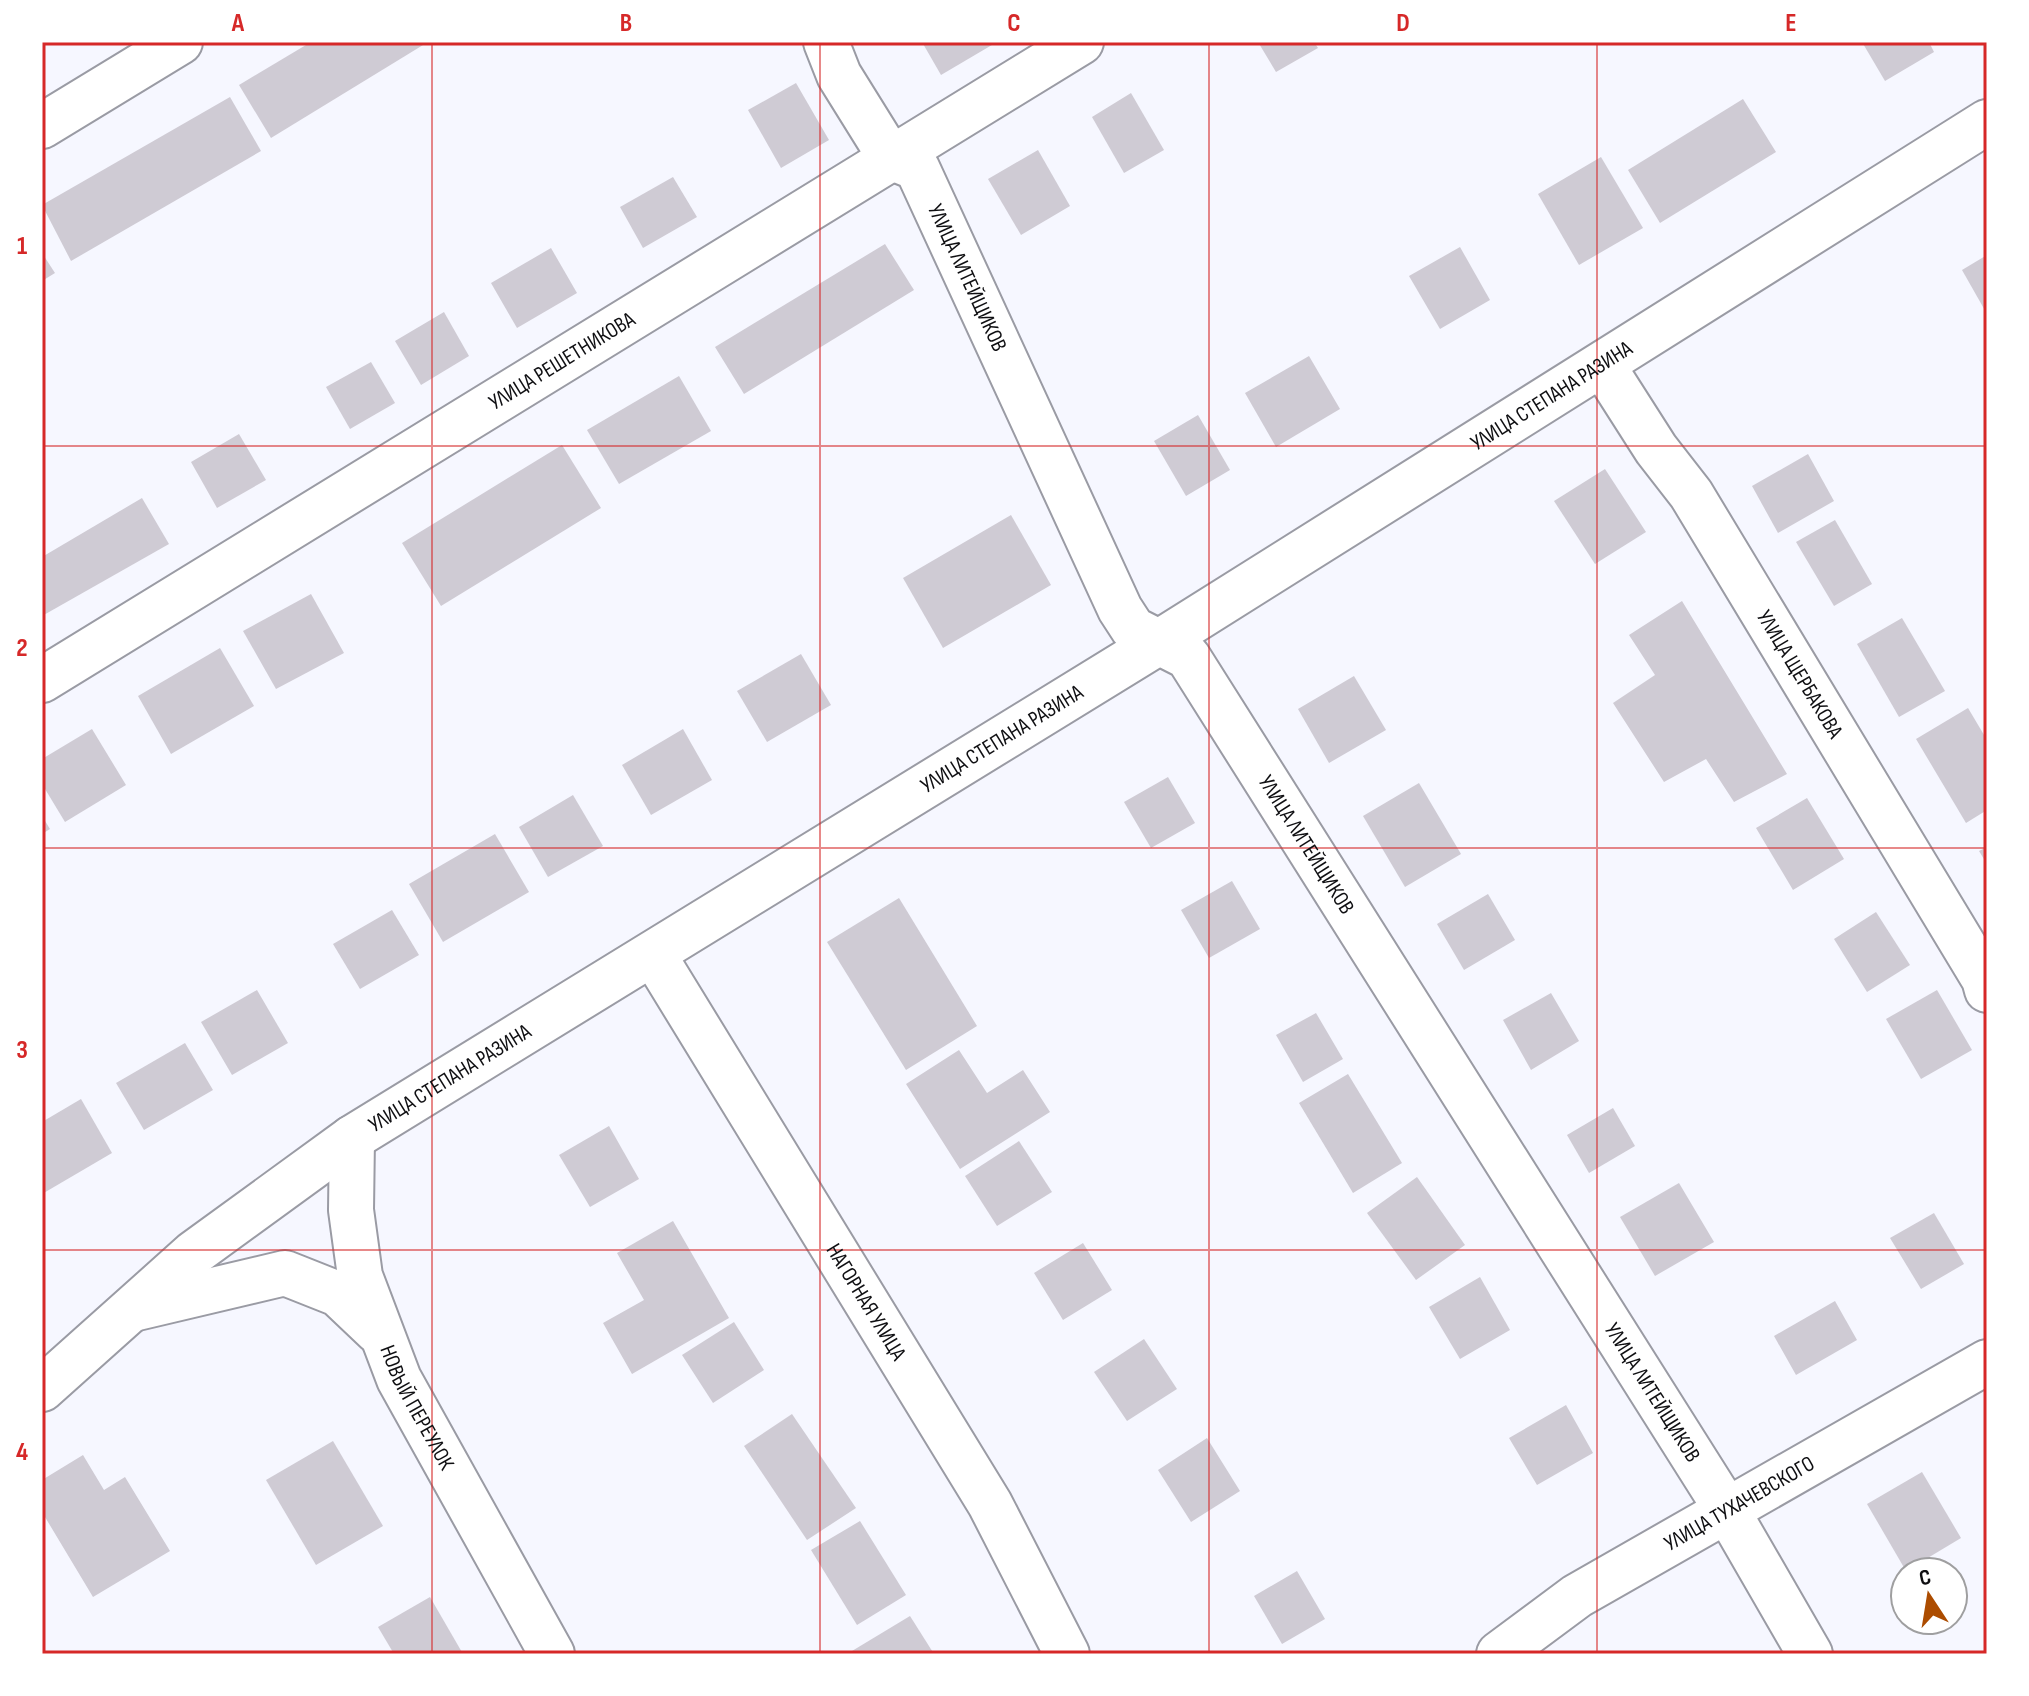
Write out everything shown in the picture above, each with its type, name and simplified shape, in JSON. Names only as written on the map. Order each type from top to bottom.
[{"type":"street","points":[[42,126],[180,42]]},
{"type":"street","name":"УЛИЦА ЛИТЕЙЩИКОВ","points":[[826,42],[839,75],[890,157],[917,168],[1120,609],[1133,629],[1188,657],[1728,1512],[1810,1654]]},
{"type":"street","name":"УЛИЦА РЕШЕТНИКОВА","points":[[42,680],[1081,42]]},
{"type":"street","name":"УЛИЦА СТЕПАНА РАЗИНА","points":[[42,1389],[194,1253],[352,1138],[1161,641],[1987,122]]},
{"type":"street","name":"УЛИЦА ЩЕРБАКОВА","points":[[1603,366],[1656,449],[1691,494],[1984,979],[1987,990]]},
{"type":"street","name":"НАГОРНАЯ УЛИЦА","points":[[653,954],[990,1504],[1067,1654]]},
{"type":"street","name":"НОВЫЙ ПЕРЕУЛОК","points":[[352,1138],[351,1210],[360,1276],[399,1379],[552,1654]]},
{"type":"street","points":[[130,1310],[285,1273],[338,1294],[383,1337]]},
{"type":"street","name":"УЛИЦА ТУХАЧЕВСКОГО","points":[[1499,1654],[1577,1596],[1987,1362]]},
{"type":"building","points":[[311,42],[428,42],[271,138],[239,85]]},
{"type":"building","points":[[922,42],[997,42],[941,75]]},
{"type":"building","points":[[1258,42],[1314,42],[1318,48],[1276,72]]},
{"type":"building","points":[[1862,42],[1929,42],[1934,52],[1885,81]]},
{"type":"building","points":[[796,83],[829,140],[781,168],[748,110]]},
{"type":"building","points":[[1131,93],[1164,150],[1124,173],[1092,117]]},
{"type":"building","points":[[230,97],[261,151],[71,261],[42,205]]},
{"type":"building","points":[[1743,99],[1776,152],[1660,223],[1628,170]]},
{"type":"building","points":[[1038,150],[1070,206],[1021,235],[988,179]]},
{"type":"building","points":[[1601,157],[1643,228],[1579,265],[1538,194]]},
{"type":"building","points":[[673,177],[697,217],[643,248],[620,207]]},
{"type":"building","points":[[885,244],[914,290],[744,394],[715,347]]},
{"type":"building","points":[[1460,247],[1490,300],[1440,329],[1409,276]]},
{"type":"building","points":[[551,248],[577,293],[517,328],[491,283]]},
{"type":"building","points":[[42,253],[55,273],[42,281]]},
{"type":"building","points":[[1987,255],[1987,314],[1962,270]]},
{"type":"building","points":[[444,312],[469,356],[421,385],[395,341]]},
{"type":"building","points":[[1309,356],[1340,409],[1276,447],[1245,393]]},
{"type":"building","points":[[371,362],[395,403],[350,429],[326,387]]},
{"type":"building","points":[[679,376],[711,431],[619,484],[587,430]]},
{"type":"building","points":[[1198,415],[1230,470],[1186,496],[1154,441]]},
{"type":"building","points":[[239,434],[266,480],[217,508],[191,462]]},
{"type":"building","points":[[562,445],[601,508],[441,606],[402,543]]},
{"type":"building","points":[[1808,454],[1834,501],[1778,533],[1752,486]]},
{"type":"building","points":[[1605,469],[1646,532],[1595,564],[1554,501]]},
{"type":"building","points":[[142,498],[169,544],[42,616],[42,557]]},
{"type":"building","points":[[1011,515],[1051,585],[943,648],[903,578]]},
{"type":"building","points":[[1835,520],[1872,584],[1834,606],[1796,542]]},
{"type":"building","points":[[311,594],[344,653],[276,689],[243,631]]},
{"type":"building","points":[[1682,601],[1787,774],[1734,802],[1706,759],[1664,782],[1613,703],[1655,675],[1629,635]]},
{"type":"building","points":[[1902,618],[1945,691],[1899,717],[1857,644]]},
{"type":"building","points":[[220,648],[254,706],[171,754],[138,696]]},
{"type":"building","points":[[801,654],[831,705],[767,742],[737,691]]},
{"type":"building","points":[[1354,676],[1386,730],[1329,763],[1298,709]]},
{"type":"building","points":[[1968,708],[1987,740],[1987,810],[1966,823],[1916,739]]},
{"type":"building","points":[[92,729],[126,785],[65,822],[42,784],[42,759]]},
{"type":"building","points":[[683,729],[712,780],[651,815],[622,765]]},
{"type":"building","points":[[1168,777],[1195,823],[1151,848],[1124,802]]},
{"type":"building","points":[[1419,783],[1461,854],[1405,887],[1363,816]]},
{"type":"building","points":[[573,795],[603,846],[548,877],[519,827]]},
{"type":"building","points":[[1807,798],[1844,859],[1793,890],[1756,828]]},
{"type":"building","points":[[42,816],[50,829],[42,834]]},
{"type":"building","points":[[495,834],[529,892],[443,942],[409,884]]},
{"type":"building","points":[[1987,847],[1987,864],[1979,851]]},
{"type":"building","points":[[1232,881],[1260,929],[1209,958],[1181,910]]},
{"type":"building","points":[[1488,894],[1515,940],[1464,970],[1437,924]]},
{"type":"building","points":[[899,898],[977,1026],[906,1070],[827,942]]},
{"type":"building","points":[[392,910],[419,955],[360,989],[333,944]]},
{"type":"building","points":[[1876,912],[1910,965],[1867,992],[1834,939]]},
{"type":"building","points":[[257,990],[288,1043],[232,1075],[201,1022]]},
{"type":"building","points":[[1937,990],[1972,1050],[1921,1079],[1886,1019]]},
{"type":"building","points":[[1551,993],[1579,1041],[1531,1070],[1503,1020]]},
{"type":"building","points":[[1316,1013],[1343,1059],[1303,1082],[1276,1035]]},
{"type":"building","points":[[185,1043],[213,1090],[144,1130],[116,1083]]},
{"type":"building","points":[[959,1050],[987,1093],[1023,1070],[1050,1112],[960,1169],[906,1084]]},
{"type":"building","points":[[1348,1074],[1402,1163],[1353,1193],[1299,1103]]},
{"type":"building","points":[[81,1099],[112,1153],[42,1194],[42,1122]]},
{"type":"building","points":[[1613,1108],[1635,1146],[1589,1173],[1567,1135]]},
{"type":"building","points":[[609,1126],[639,1179],[590,1207],[559,1155]]},
{"type":"building","points":[[1019,1141],[1052,1192],[997,1226],[965,1176]]},
{"type":"building","points":[[1417,1177],[1465,1245],[1416,1280],[1367,1213]]},
{"type":"building","points":[[1679,1183],[1714,1242],[1655,1276],[1620,1217]]},
{"type":"building","points":[[1934,1213],[1964,1264],[1921,1289],[1890,1238]]},
{"type":"building","points":[[673,1221],[729,1318],[632,1374],[603,1323],[644,1300],[617,1253]]},
{"type":"building","points":[[1083,1243],[1112,1290],[1063,1320],[1034,1273]]},
{"type":"building","points":[[1480,1277],[1510,1330],[1460,1359],[1429,1307]]},
{"type":"building","points":[[1835,1301],[1857,1340],[1796,1375],[1774,1336]]},
{"type":"building","points":[[734,1322],[764,1370],[713,1403],[682,1355]]},
{"type":"building","points":[[1144,1339],[1177,1389],[1127,1421],[1094,1372]]},
{"type":"building","points":[[1566,1405],[1593,1453],[1537,1485],[1509,1438]]},
{"type":"building","points":[[792,1414],[856,1508],[807,1540],[744,1446]]},
{"type":"building","points":[[1207,1438],[1240,1491],[1191,1522],[1158,1470]]},
{"type":"building","points":[[333,1441],[383,1526],[316,1565],[266,1480]]},
{"type":"building","points":[[83,1455],[104,1490],[125,1477],[170,1551],[93,1597],[42,1512],[42,1480]]},
{"type":"building","points":[[1922,1472],[1961,1538],[1931,1556],[1897,1556],[1867,1504]]},
{"type":"building","points":[[860,1521],[906,1595],[857,1625],[811,1550]]},
{"type":"building","points":[[1297,1571],[1325,1619],[1282,1644],[1254,1596]]},
{"type":"building","points":[[430,1597],[463,1654],[394,1654],[378,1627]]},
{"type":"building","points":[[910,1616],[934,1654],[847,1654]]}]
